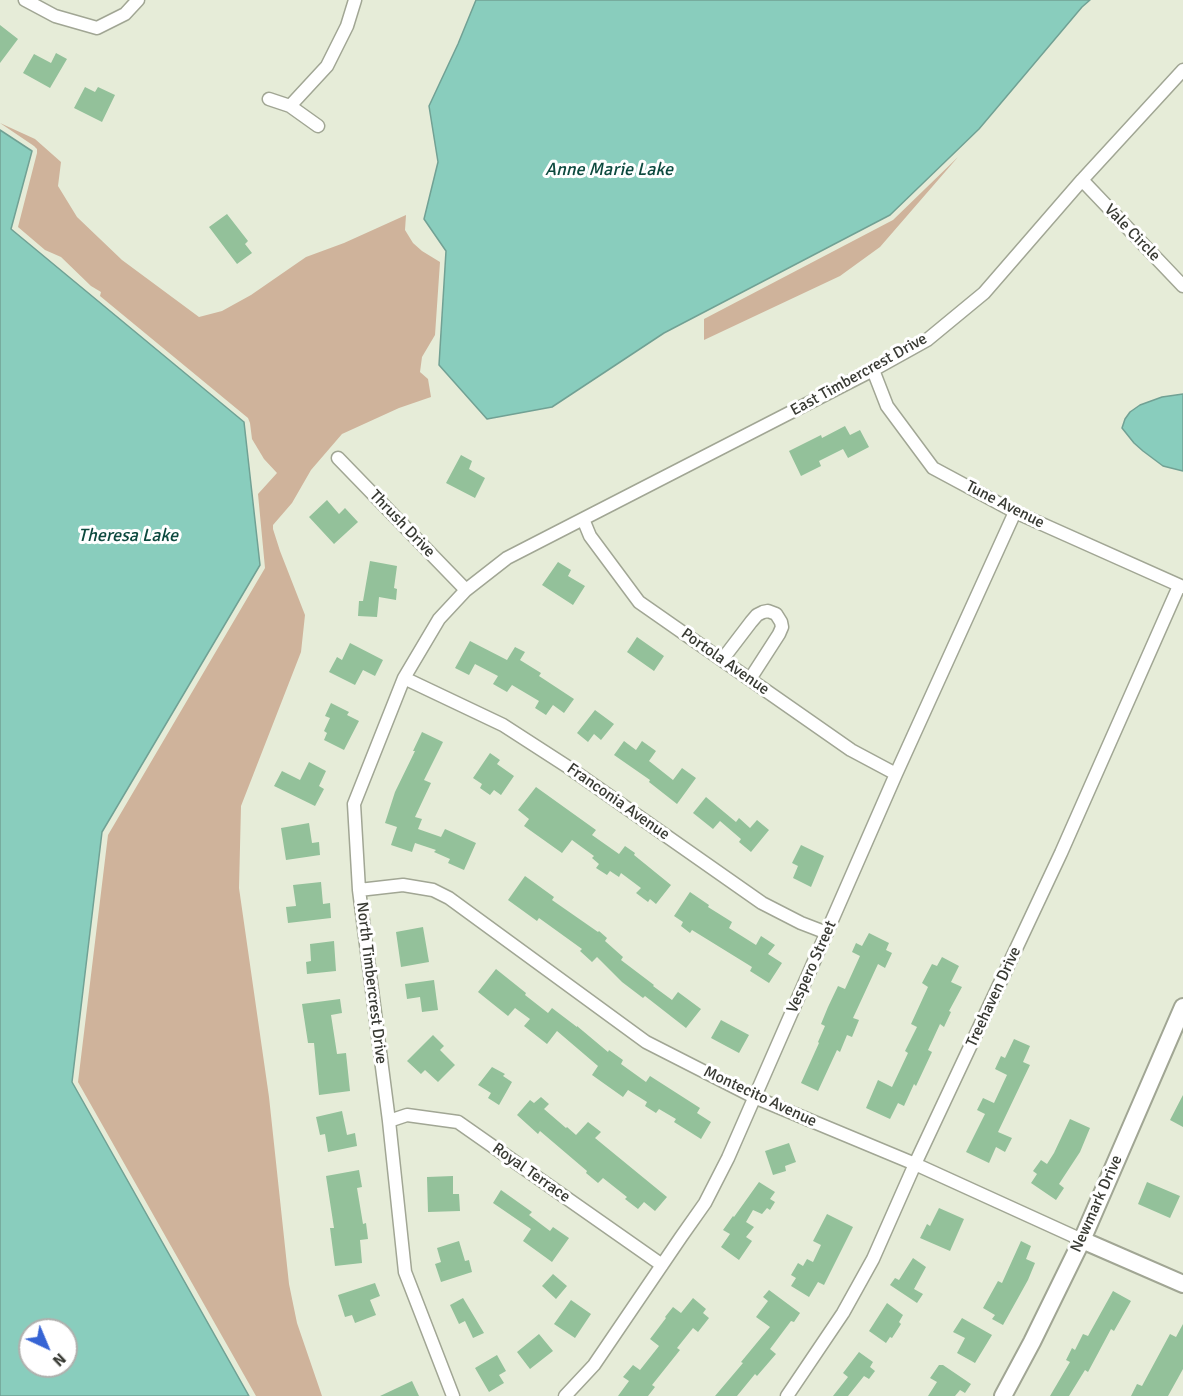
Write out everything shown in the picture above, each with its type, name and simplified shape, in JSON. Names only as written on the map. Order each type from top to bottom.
[{"type":"street","points":[[26,0],[55,16],[97,28],[125,14],[138,0]]},
{"type":"street","points":[[290,106],[327,66],[347,26],[355,0]]},
{"type":"street","name":"East Timbercrest Drive","points":[[466,590],[507,558],[927,340],[984,292],[1183,70]]},
{"type":"street","points":[[269,99],[290,106],[318,126]]},
{"type":"street","name":"Vale Circle","points":[[1082,180],[1183,286]]},
{"type":"street","name":"Tune Avenue","points":[[873,370],[887,406],[933,468],[1015,512],[1181,587]]},
{"type":"street","name":"Thrush Drive","points":[[338,458],[466,590]]},
{"type":"street","name":"Vespero Street","points":[[566,1396],[594,1365],[705,1203],[728,1158],[896,774],[1015,512]]},
{"type":"street","name":"Portola Avenue","points":[[583,519],[590,536],[639,602],[852,750],[896,774]]},
{"type":"street","name":"Treehaven Drive","points":[[787,1396],[843,1313],[873,1259],[1181,587]]},
{"type":"street","name":"North Timbercrest Drive","points":[[453,1396],[405,1272],[389,1120],[359,890],[354,804],[404,678],[440,619],[466,590]]},
{"type":"street","points":[[722,660],[757,615],[768,611],[776,614],[782,627],[750,679]]},
{"type":"street","name":"Franconia Avenue","points":[[404,678],[503,725],[568,767],[762,903],[801,923],[827,933]]},
{"type":"street","name":"Montecito Avenue","points":[[359,890],[403,885],[433,890],[458,905],[646,1042],[754,1097],[915,1164],[1183,1284]]},
{"type":"street","name":"Newmark Drive","points":[[1003,1396],[1082,1240],[1183,1007]]},
{"type":"street","name":"Royal Terrace","points":[[389,1120],[407,1116],[458,1122],[662,1265]]},
{"type":"shaded area","points":[[0,123],[35,139],[61,162],[58,186],[77,217],[122,260],[199,317],[222,311],[251,295],[306,257],[344,243],[406,215],[405,230],[413,243],[440,262],[435,335],[422,357],[420,372],[428,379],[431,397],[399,408],[342,434],[311,470],[292,503],[273,525],[280,551],[305,615],[301,652],[241,806],[239,888],[269,1097],[289,1284],[297,1323],[322,1396],[256,1396],[78,1082],[108,835],[265,568],[258,494],[277,473],[264,459],[252,439],[248,418],[100,296],[101,292],[91,286],[61,257],[45,250],[18,227],[37,149]]},
{"type":"shaded area","points":[[958,157],[880,247],[840,276],[704,340],[704,319],[893,220]]},
{"type":"water","name":"Anne Marie Lake","points":[[476,0],[1090,0],[979,129],[890,215],[664,333],[552,407],[487,419],[439,365],[446,251],[424,219],[438,162],[429,106]]},
{"type":"water","name":"Theresa Lake","points":[[0,130],[32,151],[11,229],[244,422],[260,565],[102,832],[72,1082],[249,1396],[0,1396]]},
{"type":"water","points":[[1183,394],[1183,471],[1163,466],[1134,443],[1122,428],[1130,412],[1140,405],[1162,397]]},
{"type":"building","points":[[0,25],[18,39],[0,63]]},
{"type":"building","points":[[56,53],[67,59],[50,88],[23,73],[34,54],[51,63]]},
{"type":"building","points":[[85,87],[95,92],[98,87],[115,95],[102,122],[74,108]]},
{"type":"building","points":[[227,214],[248,241],[245,244],[252,253],[237,264],[209,227]]},
{"type":"building","points":[[845,426],[850,435],[860,430],[869,447],[848,458],[843,449],[819,461],[821,466],[801,476],[789,451]]},
{"type":"building","points":[[461,455],[472,461],[469,469],[485,478],[475,498],[446,483]]},
{"type":"building","points":[[327,500],[339,514],[345,508],[358,522],[334,544],[309,517]]},
{"type":"building","points":[[370,561],[397,566],[394,588],[397,589],[396,600],[379,597],[377,617],[358,616],[359,601],[363,601]]},
{"type":"building","points":[[558,562],[571,570],[568,576],[585,586],[573,605],[542,585]]},
{"type":"building","points":[[637,637],[664,656],[654,671],[627,652]]},
{"type":"building","points":[[470,641],[507,660],[515,647],[525,652],[520,660],[541,673],[539,676],[574,699],[564,713],[553,705],[546,715],[535,708],[539,701],[512,685],[507,692],[493,684],[498,676],[475,664],[469,675],[455,668]]},
{"type":"building","points":[[350,643],[383,660],[375,676],[363,670],[355,685],[329,672],[337,657],[342,660]]},
{"type":"building","points":[[331,703],[349,712],[347,715],[359,721],[344,750],[324,740],[327,733],[324,731],[330,718],[325,716]]},
{"type":"building","points":[[595,710],[614,724],[601,740],[594,734],[588,742],[577,733]]},
{"type":"building","points":[[422,732],[443,742],[424,780],[431,783],[415,817],[422,819],[418,829],[441,837],[445,829],[476,843],[464,870],[448,863],[450,859],[434,852],[436,850],[415,843],[412,852],[391,845],[397,827],[385,823],[395,792]]},
{"type":"building","points":[[624,741],[636,750],[642,741],[656,751],[649,761],[673,780],[682,768],[696,778],[677,804],[649,782],[650,780],[614,755]]},
{"type":"building","points":[[490,753],[500,760],[497,764],[514,776],[501,795],[494,790],[490,795],[480,788],[482,784],[473,778]]},
{"type":"building","points":[[309,762],[326,771],[319,786],[324,789],[315,806],[274,786],[282,771],[300,780]]},
{"type":"building","points":[[536,787],[596,830],[592,835],[619,854],[625,846],[671,885],[656,904],[650,899],[648,902],[636,893],[641,888],[621,873],[619,877],[610,871],[607,875],[596,868],[599,864],[592,858],[594,856],[572,840],[562,853],[524,826],[529,819],[518,810]]},
{"type":"building","points":[[706,797],[736,822],[739,818],[750,828],[757,820],[769,830],[751,852],[739,842],[741,839],[720,821],[713,829],[693,813]]},
{"type":"building","points":[[309,823],[312,843],[319,842],[320,855],[286,860],[281,828]]},
{"type":"building","points":[[801,845],[824,856],[811,887],[793,878],[798,866],[792,863]]},
{"type":"building","points":[[525,876],[554,897],[552,900],[599,931],[607,938],[605,941],[623,957],[621,960],[653,986],[672,1000],[678,992],[701,1009],[686,1028],[645,996],[643,998],[622,982],[597,957],[592,962],[580,951],[582,949],[539,918],[537,921],[508,900]]},
{"type":"building","points":[[321,882],[323,904],[330,903],[331,918],[288,923],[286,907],[296,906],[293,885]]},
{"type":"building","points":[[690,892],[732,922],[729,928],[756,945],[761,936],[775,945],[768,954],[782,963],[769,983],[750,971],[752,967],[692,930],[690,933],[681,926],[683,922],[674,916]]},
{"type":"building","points":[[423,927],[429,962],[401,967],[396,932]]},
{"type":"building","points":[[869,933],[889,943],[886,950],[892,953],[885,968],[878,964],[853,1018],[859,1020],[852,1037],[847,1035],[840,1052],[837,1050],[818,1091],[801,1083],[819,1043],[825,1026],[821,1024],[828,1007],[838,986],[845,989],[860,956],[852,952],[856,943],[862,946]]},
{"type":"building","points":[[334,941],[336,971],[307,974],[306,962],[311,961],[310,944]]},
{"type":"building","points":[[942,957],[959,966],[951,982],[962,987],[949,1011],[951,1012],[944,1027],[940,1024],[928,1050],[932,1052],[916,1086],[914,1084],[904,1106],[898,1103],[890,1119],[866,1108],[878,1080],[892,1087],[908,1053],[905,1051],[917,1027],[911,1024],[928,987],[922,983],[932,964],[937,966]]},
{"type":"building","points":[[496,969],[548,1013],[552,1008],[608,1052],[609,1050],[623,1060],[621,1064],[646,1082],[650,1076],[700,1108],[697,1113],[711,1122],[701,1139],[674,1122],[676,1119],[659,1109],[656,1113],[645,1106],[647,1102],[628,1090],[623,1097],[592,1075],[598,1066],[557,1031],[547,1044],[524,1026],[530,1019],[515,1008],[508,1016],[478,992]]},
{"type":"building","points":[[434,980],[438,1010],[422,1012],[420,997],[407,999],[405,984]]},
{"type":"building","points":[[340,999],[342,1013],[331,1015],[337,1054],[346,1053],[350,1091],[319,1095],[314,1043],[308,1043],[302,1004]]},
{"type":"building","points":[[721,1020],[749,1035],[739,1053],[711,1038]]},
{"type":"building","points":[[433,1035],[444,1046],[440,1050],[455,1065],[438,1082],[425,1070],[421,1074],[407,1061]]},
{"type":"building","points":[[1014,1039],[1030,1046],[1023,1062],[1030,1065],[998,1132],[1012,1138],[1005,1152],[996,1147],[989,1163],[966,1152],[985,1114],[977,1110],[983,1098],[994,1103],[1007,1075],[995,1069],[1001,1056],[1005,1058]]},
{"type":"building","points":[[492,1067],[505,1074],[503,1076],[512,1082],[499,1105],[488,1098],[491,1093],[478,1085]]},
{"type":"building","points":[[1183,1095],[1183,1127],[1170,1120]]},
{"type":"building","points":[[541,1097],[549,1104],[544,1109],[576,1135],[588,1122],[601,1132],[595,1138],[667,1197],[655,1211],[644,1202],[638,1209],[603,1178],[598,1183],[540,1131],[538,1134],[517,1115],[530,1100],[534,1103]]},
{"type":"building","points":[[342,1111],[347,1135],[355,1133],[357,1146],[328,1152],[325,1134],[320,1135],[316,1117]]},
{"type":"building","points":[[1070,1119],[1090,1128],[1080,1152],[1059,1184],[1064,1188],[1056,1200],[1031,1183],[1037,1174],[1033,1171],[1041,1160],[1047,1164]]},
{"type":"building","points":[[789,1143],[796,1162],[785,1166],[786,1171],[773,1175],[765,1151]]},
{"type":"building","points":[[359,1170],[362,1187],[357,1188],[368,1239],[360,1240],[362,1263],[335,1266],[330,1228],[334,1228],[326,1176]]},
{"type":"building","points":[[453,1176],[453,1194],[459,1194],[460,1211],[428,1212],[427,1177]]},
{"type":"building","points":[[759,1182],[775,1192],[770,1199],[775,1202],[770,1210],[767,1208],[762,1214],[753,1210],[746,1222],[754,1227],[746,1237],[752,1241],[739,1260],[721,1247],[730,1234],[723,1230]]},
{"type":"building","points":[[1147,1182],[1180,1196],[1170,1218],[1138,1204]]},
{"type":"building","points":[[501,1190],[532,1212],[529,1215],[550,1231],[553,1227],[569,1238],[552,1262],[523,1241],[531,1229],[493,1203]]},
{"type":"building","points":[[939,1208],[964,1219],[950,1251],[920,1238],[927,1224],[930,1226]]},
{"type":"building","points":[[827,1214],[853,1227],[824,1285],[818,1282],[809,1297],[791,1286],[796,1278],[791,1275],[798,1263],[803,1266],[807,1259],[813,1262],[821,1245],[813,1241]]},
{"type":"building","points":[[459,1241],[465,1261],[469,1260],[472,1272],[441,1282],[435,1264],[441,1262],[437,1248]]},
{"type":"building","points":[[1021,1241],[1031,1246],[1026,1259],[1035,1263],[1003,1325],[992,1319],[995,1315],[983,1308],[998,1281],[1002,1283]]},
{"type":"building","points":[[913,1258],[926,1267],[914,1289],[923,1294],[917,1303],[890,1285],[895,1278],[899,1280]]},
{"type":"building","points":[[553,1274],[567,1286],[556,1299],[542,1286]]},
{"type":"building","points":[[375,1283],[380,1296],[370,1300],[376,1315],[355,1323],[352,1315],[345,1317],[338,1295]]},
{"type":"building","points":[[769,1290],[800,1313],[770,1349],[776,1354],[737,1396],[715,1396],[770,1327],[756,1317],[768,1301],[763,1297]]},
{"type":"building","points":[[1113,1291],[1131,1301],[1114,1331],[1111,1329],[1088,1372],[1085,1370],[1069,1396],[1050,1396],[1070,1362],[1066,1360],[1072,1348],[1075,1350],[1083,1334],[1088,1336]]},
{"type":"building","points":[[463,1298],[484,1333],[473,1338],[465,1321],[459,1324],[450,1305]]},
{"type":"building","points":[[693,1298],[706,1309],[703,1313],[709,1318],[698,1332],[693,1328],[677,1348],[680,1350],[652,1385],[655,1387],[648,1396],[618,1396],[629,1381],[623,1377],[633,1365],[640,1370],[659,1346],[650,1339],[665,1317],[673,1307],[681,1313]]},
{"type":"building","points":[[571,1300],[591,1314],[575,1338],[554,1324]]},
{"type":"building","points":[[887,1303],[903,1315],[899,1322],[901,1324],[886,1343],[869,1331]]},
{"type":"building","points":[[962,1318],[992,1335],[975,1363],[957,1353],[965,1338],[953,1332]]},
{"type":"building","points":[[1183,1324],[1183,1369],[1168,1396],[1131,1396],[1137,1384],[1142,1386],[1170,1334],[1176,1337]]},
{"type":"building","points":[[539,1334],[553,1351],[530,1369],[517,1352]]},
{"type":"building","points":[[859,1352],[873,1362],[870,1367],[875,1371],[869,1379],[864,1376],[848,1396],[833,1396],[848,1377],[843,1373]]},
{"type":"building","points":[[497,1355],[506,1371],[499,1375],[504,1383],[489,1392],[475,1368]]},
{"type":"building","points":[[939,1365],[943,1365],[971,1384],[965,1393],[960,1390],[955,1396],[928,1396],[937,1382],[930,1378]]},
{"type":"building","points":[[412,1381],[419,1396],[380,1396]]}]
